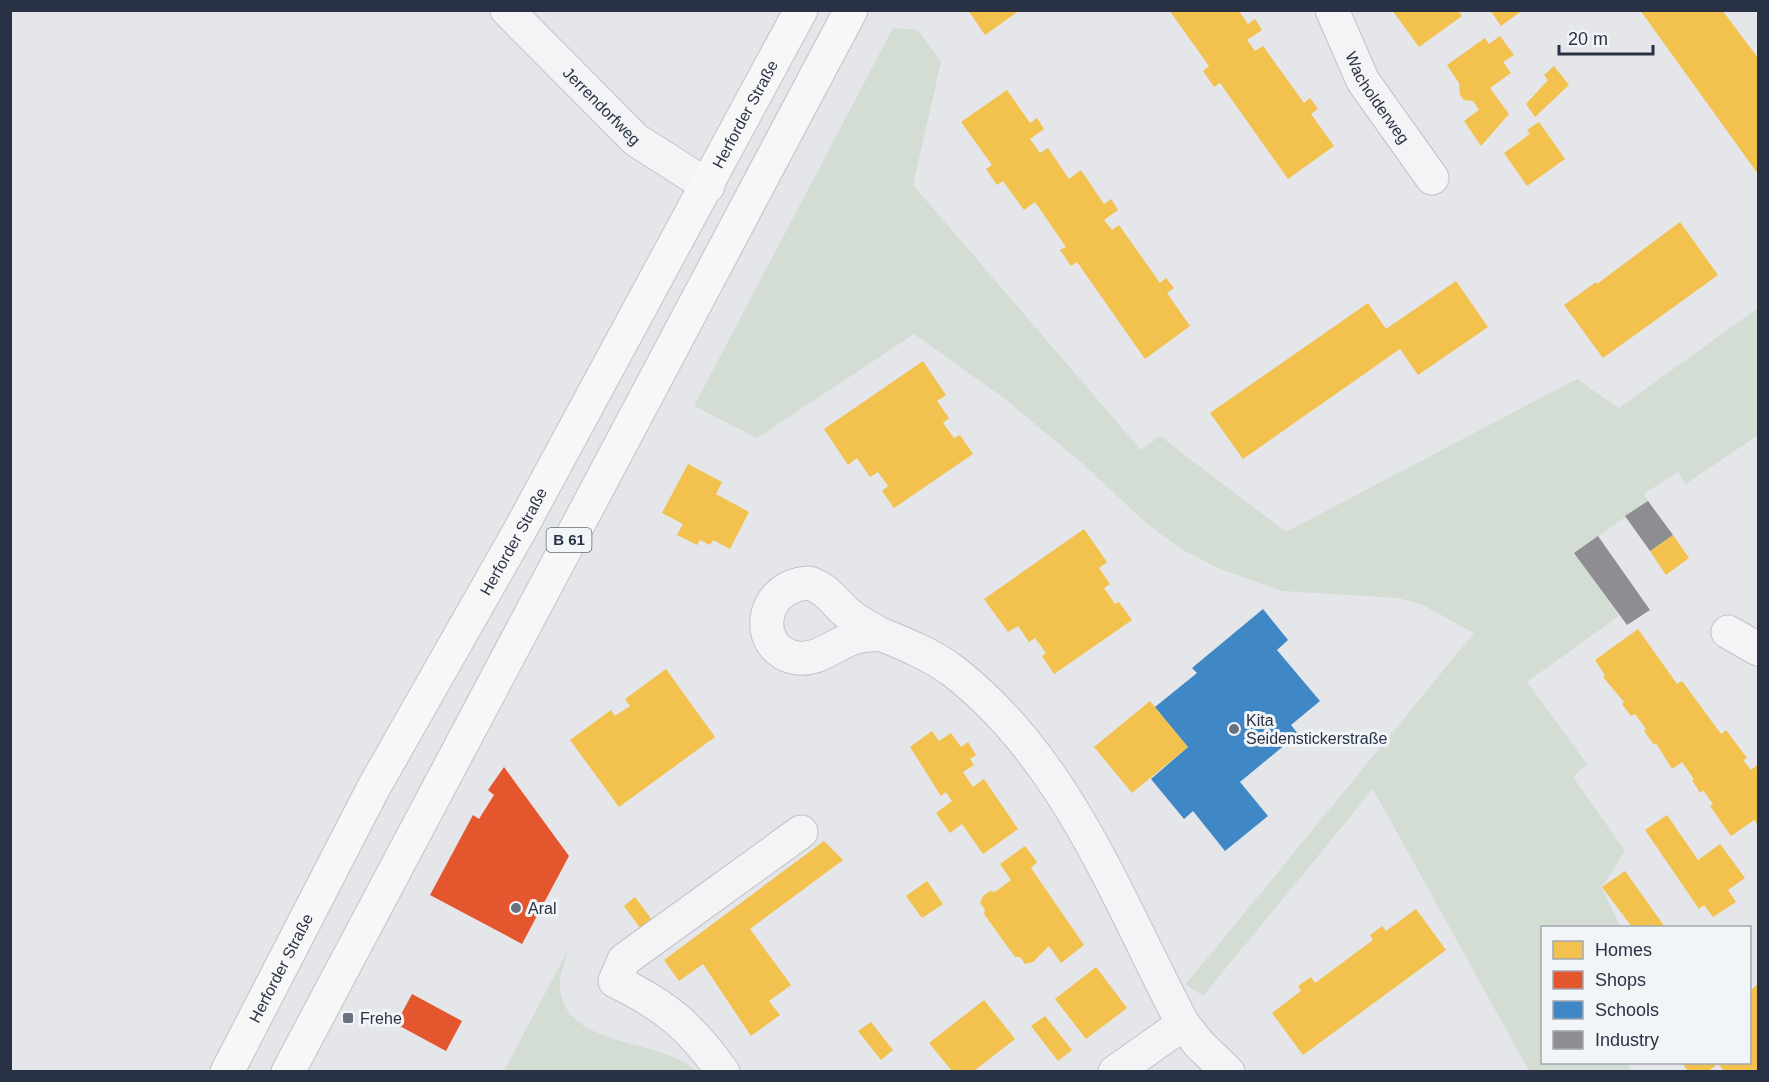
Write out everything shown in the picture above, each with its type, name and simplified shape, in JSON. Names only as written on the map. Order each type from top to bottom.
[{"type":"main road","name":"Herforder Straße","points":[[227,1071],[374,787],[520,530],[708,186],[801,10]]},
{"type":"main road","name":"B 61","points":[[288,1071],[851,10]]},
{"type":"street","name":"Jerrendorfweg","points":[[507,10],[636,140],[708,186]]},
{"type":"street","name":"Wacholderweg","points":[[1332,10],[1363,81],[1432,178]]},
{"type":"street","points":[[1728,633],[1758,649]]},
{"type":"street","points":[[880,634],[953,670],[996,707],[1034,751],[1064,797],[1112,884],[1183,1024],[1199,1044],[1228,1071]]},
{"type":"street","points":[[723,1071],[682,1022],[645,995],[615,981],[624,960],[801,832]]},
{"type":"street","points":[[1115,1071],[1183,1024]]},
{"type":"shaded area","points":[[893,28],[918,30],[941,62],[913,185],[1141,450],[1160,436],[1286,532],[1577,379],[1619,408],[1758,308],[1758,435],[1686,484],[1678,472],[1644,494],[1648,501],[1575,553],[1619,616],[1527,682],[1587,764],[1573,777],[1625,851],[1602,887],[1620,926],[1541,926],[1541,1064],[1629,1064],[1629,1071],[1529,1071],[1373,789],[1203,996],[1186,984],[1474,633],[1423,605],[1398,598],[1282,591],[1220,569],[1183,550],[1147,524],[1083,464],[1005,399],[914,334],[757,438],[694,406]]},
{"type":"shaded area","points":[[569,948],[560,984],[565,1005],[577,1021],[615,1039],[680,1060],[696,1071],[504,1071]]},
{"type":"building: Homes","points":[[968,10],[1020,10],[985,35]]},
{"type":"building: Homes","points":[[1169,10],[1238,10],[1248,24],[1255,19],[1262,30],[1247,40],[1255,51],[1263,46],[1304,103],[1310,98],[1318,109],[1311,114],[1334,146],[1288,179],[1220,83],[1214,87],[1203,71],[1209,66]]},
{"type":"building: Homes","points":[[1392,10],[1458,10],[1462,16],[1419,47]]},
{"type":"building: Homes","points":[[1490,10],[1523,10],[1501,26]]},
{"type":"building: Homes","points":[[1640,10],[1722,10],[1758,58],[1758,174]]},
{"type":"building: Homes","points":[[1500,36],[1514,55],[1503,62],[1511,73],[1490,88],[1509,114],[1481,146],[1464,121],[1479,110],[1473,101],[1464,100],[1460,95],[1459,83],[1447,65],[1485,38],[1489,44]]},
{"type":"building: Homes","points":[[1554,66],[1569,85],[1535,117],[1526,104],[1548,80],[1544,75]]},
{"type":"building: Homes","points":[[1007,90],[1030,123],[1037,118],[1044,129],[1030,139],[1040,153],[1048,148],[1069,179],[1081,170],[1104,204],[1111,199],[1118,210],[1104,220],[1112,230],[1119,225],[1160,283],[1166,278],[1174,288],[1167,293],[1190,326],[1145,359],[1077,262],[1071,266],[1060,250],[1066,247],[1035,202],[1024,210],[1003,181],[997,185],[986,169],[992,165],[961,122]]},
{"type":"building: Homes","points":[[1539,122],[1565,159],[1527,186],[1504,153],[1530,134],[1527,130]]},
{"type":"building: Homes","points":[[1680,222],[1718,275],[1603,358],[1564,305],[1596,282],[1597,284]]},
{"type":"building: Homes","points":[[1456,281],[1488,327],[1418,375],[1400,349],[1243,459],[1210,413],[1368,303],[1386,329]]},
{"type":"building: Homes","points":[[923,361],[946,395],[937,401],[949,418],[943,423],[954,438],[960,435],[973,454],[894,508],[882,491],[888,486],[878,472],[870,477],[857,458],[848,465],[824,429]]},
{"type":"building: Homes","points":[[688,464],[722,482],[716,494],[749,512],[730,549],[713,540],[710,545],[700,540],[697,545],[677,535],[683,524],[662,513]]},
{"type":"building: Homes","points":[[1084,529],[1107,562],[1099,568],[1110,584],[1104,588],[1115,604],[1119,602],[1132,620],[1054,674],[1042,656],[1046,653],[1035,638],[1029,642],[1018,626],[1008,632],[984,599]]},
{"type":"building: Homes","points":[[1673,535],[1689,558],[1666,575],[1650,551]]},
{"type":"building: Homes","points":[[1638,629],[1677,684],[1682,681],[1721,734],[1726,730],[1747,758],[1743,760],[1751,770],[1758,764],[1758,825],[1754,820],[1731,836],[1710,806],[1713,804],[1703,790],[1700,793],[1692,780],[1694,779],[1682,762],[1672,769],[1656,743],[1654,745],[1644,731],[1646,729],[1635,714],[1631,716],[1622,704],[1624,702],[1603,677],[1605,675],[1595,660]]},
{"type":"building: Homes","points":[[666,669],[715,737],[619,807],[570,740],[611,710],[615,716],[630,706],[625,699]]},
{"type":"building: Homes","points":[[1150,701],[1188,747],[1132,793],[1094,747]]},
{"type":"building: Homes","points":[[932,731],[939,741],[951,733],[961,747],[968,742],[976,755],[970,759],[974,765],[963,772],[973,787],[984,779],[1018,829],[983,854],[962,824],[950,833],[936,813],[952,801],[946,792],[941,796],[910,747]]},
{"type":"building: Homes","points":[[1667,815],[1698,860],[1720,844],[1745,878],[1728,890],[1736,902],[1713,917],[1704,905],[1699,909],[1645,830]]},
{"type":"building: Homes","points":[[824,841],[843,860],[750,929],[791,985],[769,1001],[780,1015],[751,1036],[703,964],[679,981],[664,960]]},
{"type":"building: Homes","points":[[1025,846],[1037,862],[1031,868],[1084,945],[1061,963],[1049,946],[1033,962],[1025,964],[1020,957],[1015,957],[984,914],[985,910],[980,903],[983,896],[990,891],[995,892],[1011,880],[1000,864]]},
{"type":"building: Homes","points":[[1625,871],[1664,926],[1631,926],[1602,887]]},
{"type":"building: Homes","points":[[927,881],[943,904],[922,918],[906,896]]},
{"type":"building: Homes","points":[[635,897],[652,920],[640,928],[624,906]]},
{"type":"building: Homes","points":[[1416,909],[1446,950],[1303,1055],[1272,1013],[1301,991],[1298,986],[1311,977],[1315,983],[1373,940],[1370,935],[1382,926],[1386,931]]},
{"type":"building: Homes","points":[[1096,967],[1127,1008],[1086,1039],[1055,999]]},
{"type":"building: Homes","points":[[1758,984],[1758,1071],[1724,1071],[1718,1064],[1751,1064],[1751,990]]},
{"type":"building: Homes","points":[[984,1000],[1015,1039],[974,1071],[952,1071],[929,1043]]},
{"type":"building: Homes","points":[[1045,1016],[1072,1050],[1058,1061],[1031,1026]]},
{"type":"building: Homes","points":[[871,1022],[893,1050],[881,1060],[858,1031]]},
{"type":"building: Homes","points":[[1683,1064],[1718,1064],[1708,1071],[1688,1071]]},
{"type":"building: Shops","points":[[504,767],[569,856],[522,944],[430,895],[473,815],[479,819],[494,795],[488,790]]},
{"type":"building: Shops","points":[[412,994],[462,1021],[446,1051],[396,1024]]},
{"type":"building: Schools","name":"Kita Seidenstickerstraße","points":[[1263,609],[1288,640],[1277,650],[1320,701],[1291,725],[1298,734],[1240,782],[1268,816],[1225,851],[1193,811],[1184,819],[1151,779],[1188,747],[1155,707],[1197,673],[1192,668]]},
{"type":"building: Industry","points":[[1648,501],[1673,535],[1650,551],[1625,516]]},
{"type":"building: Industry","points":[[1598,536],[1650,610],[1627,625],[1574,553]]},
{"type":"place","name":"Kita Seidenstickerstraße","points":[[1234,729]]},
{"type":"place","name":"Aral","points":[[516,908]]},
{"type":"place","name":"Frehe","points":[[348,1018]]}]
